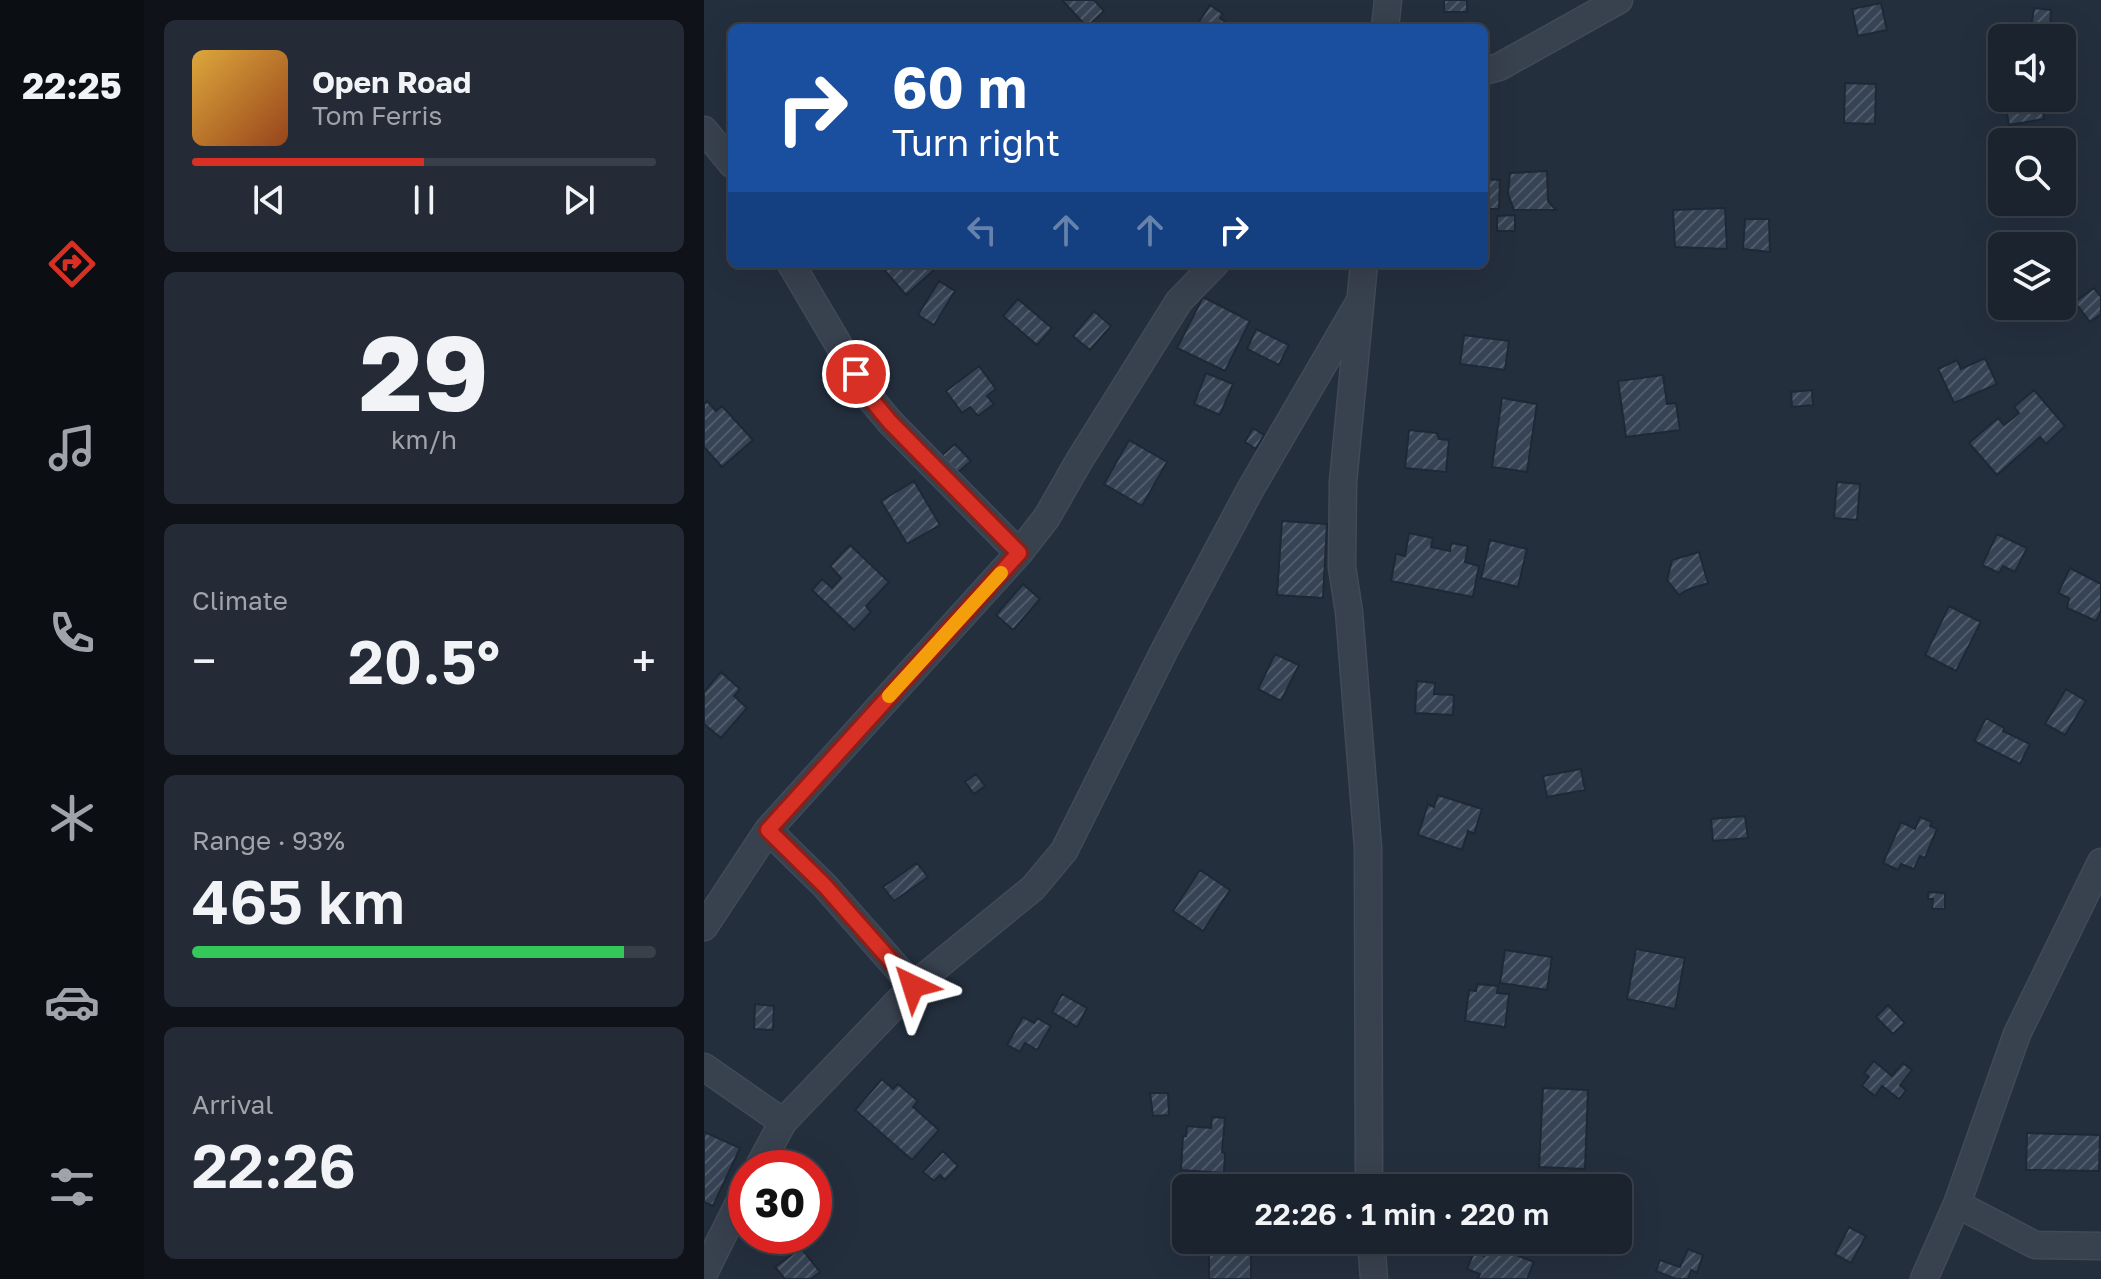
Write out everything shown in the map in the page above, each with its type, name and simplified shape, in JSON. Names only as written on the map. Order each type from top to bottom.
[{"type":"street","points":[[1385,24],[1388,0]]},
{"type":"street","points":[[1488,70],[1499,67],[1619,0]]},
{"type":"street","points":[[704,130],[728,159]]},
{"type":"street","points":[[793,268],[870,398],[1019,553]]},
{"type":"street","points":[[704,927],[768,830],[1019,553],[1047,517],[1179,301],[1211,268]]},
{"type":"street","points":[[1364,268],[1343,482],[1342,567],[1349,612],[1368,847],[1369,1174]]},
{"type":"street","points":[[768,1150],[783,1122],[913,986],[1033,888],[1064,851],[1164,651],[1250,490],[1360,301]]},
{"type":"street","points":[[768,830],[825,886],[913,986]]},
{"type":"street","points":[[1924,1279],[1957,1204],[2017,1034],[2101,862]]},
{"type":"street","points":[[704,1067],[783,1122]]},
{"type":"street","points":[[1957,1204],[2035,1245],[2101,1246]]},
{"type":"street","points":[[704,1273],[728,1225]]},
{"type":"street","points":[[1372,1254],[1374,1279]]},
{"type":"building","points":[[1062,0],[1094,0],[1104,11],[1090,24],[1084,24]]},
{"type":"building","points":[[1444,0],[1467,0],[1467,12],[1444,12]]},
{"type":"building","points":[[1881,3],[1887,30],[1858,36],[1852,9]]},
{"type":"building","points":[[1210,5],[1223,14],[1220,18],[1228,24],[1198,24]]},
{"type":"building","points":[[2034,8],[2051,10],[2050,24],[2031,24]]},
{"type":"building","points":[[1845,83],[1876,84],[1875,124],[1844,123]]},
{"type":"building","points":[[2007,112],[2043,112],[2044,119],[2009,125]]},
{"type":"building","points":[[1547,171],[1548,201],[1556,210],[1514,210],[1508,194],[1510,173]]},
{"type":"building","points":[[1488,179],[1500,180],[1499,209],[1488,209]]},
{"type":"building","points":[[1725,208],[1727,249],[1675,247],[1673,210]]},
{"type":"building","points":[[1515,215],[1515,231],[1497,231],[1497,216]]},
{"type":"building","points":[[1745,219],[1769,219],[1770,252],[1743,249]]},
{"type":"building","points":[[882,268],[934,268],[935,269],[906,295]]},
{"type":"building","points":[[939,281],[955,291],[934,325],[918,315]]},
{"type":"building","points":[[2094,288],[2101,297],[2101,314],[2090,322],[2076,301]]},
{"type":"building","points":[[1203,297],[1250,321],[1225,371],[1177,348]]},
{"type":"building","points":[[1018,299],[1052,328],[1037,345],[1003,316]]},
{"type":"building","points":[[1094,311],[1111,326],[1090,350],[1073,336]]},
{"type":"building","points":[[1256,329],[1289,345],[1279,365],[1247,349]]},
{"type":"building","points":[[1464,335],[1509,341],[1505,370],[1460,364]]},
{"type":"building","points":[[1985,358],[1997,384],[1954,403],[1938,369],[1957,360],[1961,369]]},
{"type":"building","points":[[979,366],[996,389],[987,396],[994,404],[978,416],[970,407],[962,413],[946,391]]},
{"type":"building","points":[[1206,373],[1233,384],[1220,415],[1194,404]]},
{"type":"building","points":[[1663,375],[1667,404],[1676,403],[1680,430],[1626,437],[1618,381]]},
{"type":"building","points":[[1812,390],[1813,405],[1792,407],[1791,392]]},
{"type":"building","points":[[2034,390],[2065,426],[2046,444],[2040,437],[1997,475],[1969,443],[1998,418],[2004,425],[2019,413],[2014,407]]},
{"type":"building","points":[[1502,398],[1537,404],[1527,472],[1492,467]]},
{"type":"building","points":[[707,401],[716,411],[722,406],[753,440],[722,467],[704,447],[704,404]]},
{"type":"building","points":[[1253,428],[1264,435],[1256,449],[1245,442]]},
{"type":"building","points":[[1409,430],[1437,433],[1439,439],[1449,440],[1446,472],[1405,468]]},
{"type":"building","points":[[1129,440],[1167,462],[1142,506],[1104,484]]},
{"type":"building","points":[[955,444],[971,461],[957,473],[942,455]]},
{"type":"building","points":[[914,481],[940,525],[907,544],[881,501]]},
{"type":"building","points":[[1837,482],[1860,484],[1857,520],[1834,518]]},
{"type":"building","points":[[1282,521],[1327,524],[1323,598],[1277,595]]},
{"type":"building","points":[[1409,533],[1433,538],[1431,547],[1450,551],[1451,543],[1468,546],[1465,562],[1479,566],[1473,597],[1391,581],[1396,554],[1405,556]]},
{"type":"building","points":[[1997,534],[2027,548],[2015,572],[2003,566],[1999,573],[1982,565]]},
{"type":"building","points":[[1490,540],[1527,549],[1518,587],[1481,578]]},
{"type":"building","points":[[850,545],[889,582],[866,606],[871,612],[854,630],[812,590],[822,579],[832,588],[841,578],[830,566]]},
{"type":"building","points":[[1699,552],[1708,583],[1679,595],[1667,580],[1672,560]]},
{"type":"building","points":[[2070,568],[2101,584],[2101,611],[2096,621],[2067,608],[2069,598],[2058,593]]},
{"type":"building","points":[[1023,584],[1040,599],[1013,630],[996,615]]},
{"type":"building","points":[[1949,606],[1981,622],[1956,671],[1925,655]]},
{"type":"building","points":[[1275,654],[1299,665],[1281,701],[1258,689]]},
{"type":"building","points":[[721,672],[740,689],[734,696],[747,708],[721,738],[704,724],[704,692]]},
{"type":"building","points":[[1417,681],[1435,683],[1434,694],[1454,695],[1453,715],[1415,713]]},
{"type":"building","points":[[2066,689],[2086,701],[2065,735],[2045,724]]},
{"type":"building","points":[[1986,718],[2004,728],[2003,731],[2030,744],[2020,764],[1974,741]]},
{"type":"building","points":[[1581,769],[1585,790],[1547,797],[1543,776]]},
{"type":"building","points":[[976,774],[985,786],[974,794],[965,782]]},
{"type":"building","points":[[1438,795],[1482,809],[1474,834],[1468,831],[1462,850],[1418,835],[1428,804],[1434,807]]},
{"type":"building","points":[[1745,816],[1748,838],[1713,841],[1711,819]]},
{"type":"building","points":[[1920,817],[1932,822],[1930,826],[1937,829],[1925,858],[1920,856],[1914,869],[1901,864],[1898,870],[1883,863],[1901,822],[1915,829]]},
{"type":"building","points":[[917,863],[928,877],[894,901],[883,887]]},
{"type":"building","points":[[1200,870],[1230,890],[1203,931],[1173,911]]},
{"type":"building","points":[[1928,892],[1945,893],[1945,909],[1932,909],[1933,899],[1928,899]]},
{"type":"building","points":[[1636,949],[1685,958],[1675,1009],[1627,999]]},
{"type":"building","points":[[1505,950],[1552,957],[1547,990],[1500,983]]},
{"type":"building","points":[[1477,984],[1498,986],[1497,993],[1509,994],[1505,1027],[1465,1021],[1469,990],[1476,991]]},
{"type":"building","points":[[1062,994],[1087,1008],[1077,1027],[1052,1012]]},
{"type":"building","points":[[755,1004],[774,1006],[773,1030],[754,1029]]},
{"type":"building","points":[[1888,1005],[1905,1023],[1893,1034],[1876,1017]]},
{"type":"building","points":[[1023,1017],[1034,1023],[1037,1018],[1051,1026],[1037,1050],[1025,1043],[1020,1052],[1007,1045]]},
{"type":"building","points":[[1874,1061],[1892,1076],[1903,1063],[1912,1070],[1900,1085],[1906,1090],[1899,1099],[1882,1086],[1875,1096],[1862,1086],[1869,1077],[1864,1073]]},
{"type":"building","points":[[882,1079],[893,1089],[898,1084],[918,1101],[913,1107],[939,1130],[912,1160],[855,1110]]},
{"type":"building","points":[[1543,1088],[1588,1090],[1585,1169],[1539,1167]]},
{"type":"building","points":[[1150,1093],[1168,1093],[1169,1115],[1153,1116]]},
{"type":"building","points":[[1212,1117],[1225,1118],[1224,1173],[1181,1170],[1183,1136],[1186,1136],[1187,1126],[1211,1128]]},
{"type":"building","points":[[704,1132],[740,1148],[728,1150],[728,1174],[713,1206],[704,1202]]},
{"type":"building","points":[[2027,1133],[2100,1135],[2099,1171],[2026,1170]]},
{"type":"building","points":[[943,1151],[958,1166],[945,1180],[940,1175],[934,1181],[923,1172]]},
{"type":"building","points":[[1849,1227],[1866,1236],[1851,1263],[1835,1254]]},
{"type":"building","points":[[1688,1249],[1703,1255],[1697,1273],[1691,1270],[1688,1279],[1676,1279],[1656,1271],[1660,1260],[1680,1267]]},
{"type":"building","points":[[793,1254],[806,1254],[820,1272],[811,1279],[785,1279],[775,1267]]},
{"type":"building","points":[[1209,1254],[1251,1254],[1251,1279],[1209,1279]]},
{"type":"building","points":[[1473,1254],[1514,1254],[1534,1262],[1527,1279],[1478,1279],[1480,1274],[1467,1269]]},
{"type":"slow traffic","points":[[889,696],[1001,573]]},
{"type":"route","points":[[856,374],[870,398],[890,422],[1019,553],[768,830],[825,886],[913,986]]}]
